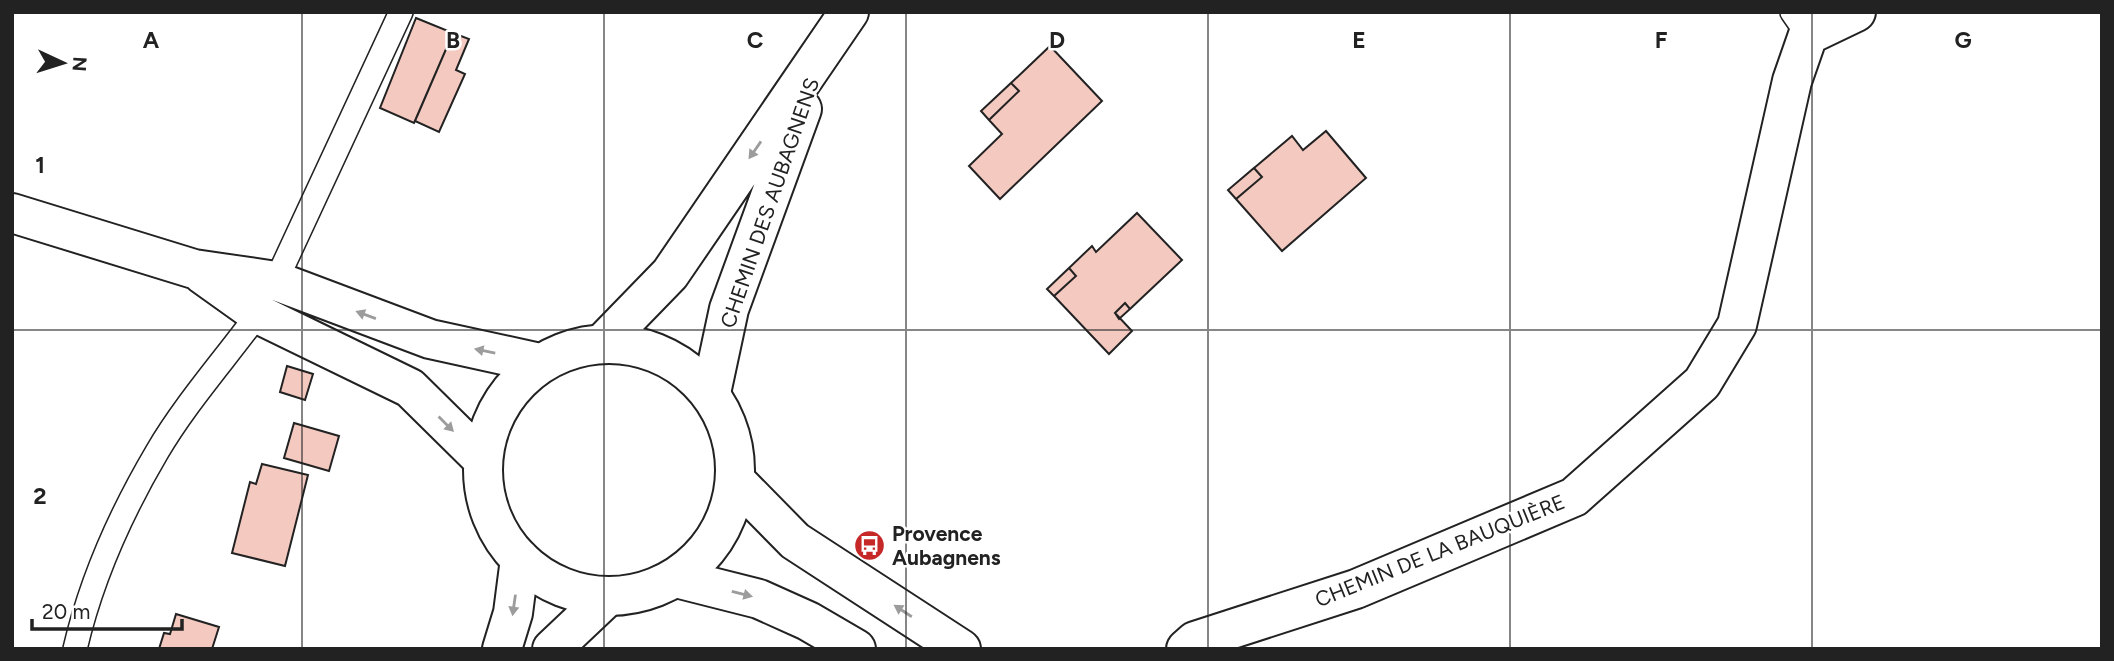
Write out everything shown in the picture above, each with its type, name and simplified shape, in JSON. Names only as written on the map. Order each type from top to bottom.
[{"type":"main road","name":"CHEMIN DES AUBAGNENS","points":[[603,343],[670,274],[849,12]]},
{"type":"main road","name":"CHEMIN DE LA BAUQUIÈRE","points":[[1186,649],[1195,641],[1356,589],[1573,497],[1702,383],[1737,325],[1792,81],[1800,23],[1856,12]]},
{"type":"main road","name":"CHEMIN DES AUBAGNENS","points":[[711,393],[729,309],[822,54]]},
{"type":"main road","points":[[12,214],[194,269],[276,281],[430,339],[540,363]]},
{"type":"main road","points":[[194,269],[258,314],[410,388],[483,460]]},
{"type":"main road","points":[[603,343],[644,348],[681,365],[711,393],[726,420],[734,450],[736,481],[726,519],[705,552],[676,578],[642,593],[607,597],[574,592],[545,579],[520,559],[497,530],[485,496],[483,460],[491,422],[511,389],[540,363],[570,349],[603,343]]},
{"type":"main road","points":[[736,481],[795,541],[961,649]]},
{"type":"main road","points":[[502,649],[513,613],[520,559]]},
{"type":"main road","points":[[676,578],[759,599],[808,621],[856,649]]},
{"type":"main road","points":[[552,649],[607,597]]},
{"type":"lane","points":[[276,281],[401,12]]},
{"type":"lane","points":[[75,649],[95,580],[119,525],[158,450],[258,314]]},
{"type":"building","points":[[416,18],[453,33],[414,123],[380,108]]},
{"type":"building","points":[[453,33],[469,39],[456,70],[465,74],[439,132],[415,121]]},
{"type":"building","points":[[1050,46],[1102,101],[1000,199],[969,166],[1002,134],[989,120],[1019,91],[1011,83]]},
{"type":"building","points":[[1011,83],[1019,91],[989,120],[981,111]]},
{"type":"building","points":[[1326,131],[1366,178],[1282,251],[1236,199],[1262,177],[1254,168],[1292,136],[1303,150]]},
{"type":"building","points":[[1254,168],[1262,177],[1236,199],[1228,190]]},
{"type":"building","points":[[1137,213],[1182,260],[1130,309],[1125,303],[1115,313],[1132,331],[1109,354],[1054,296],[1076,276],[1069,268],[1092,246],[1096,252]]},
{"type":"building","points":[[1069,268],[1076,276],[1054,296],[1047,289]]},
{"type":"building","points":[[1125,303],[1130,309],[1119,319],[1115,313]]},
{"type":"building","points":[[287,366],[313,374],[305,400],[280,392]]},
{"type":"building","points":[[294,423],[339,436],[329,471],[284,458]]},
{"type":"building","points":[[262,464],[308,475],[285,566],[232,553],[250,482],[256,484]]},
{"type":"building","points":[[176,614],[219,627],[212,649],[159,649],[164,633],[170,634]]},
{"type":"place","name":"Provence Aubagnens","points":[[869,546]]}]
